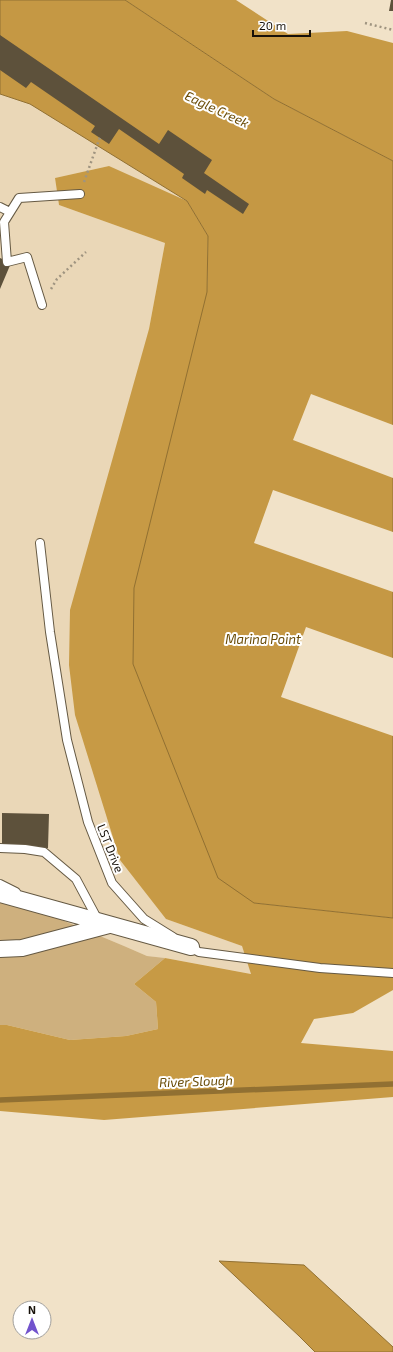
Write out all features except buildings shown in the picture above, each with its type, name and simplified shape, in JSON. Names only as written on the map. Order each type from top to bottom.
[{"type":"street","points":[[0,894],[191,947]]},
{"type":"street","points":[[0,949],[22,948],[105,924]]},
{"type":"lane","points":[[42,305],[28,257],[7,262],[4,222],[19,198],[80,194]]},
{"type":"lane","points":[[0,207],[10,212]]},
{"type":"lane","name":"LST Drive","points":[[40,543],[50,632],[67,740],[88,822],[112,883],[144,920],[199,952],[297,965],[393,973]]},
{"type":"lane","points":[[0,848],[26,849],[44,852],[76,879],[105,924]]},
{"type":"lane","points":[[0,884],[45,907]]},
{"type":"path","points":[[365,23],[393,30]]},
{"type":"path","points":[[80,194],[100,137]]},
{"type":"path","points":[[42,305],[56,279],[86,252]]},
{"type":"shaded area","points":[[125,0],[236,0],[288,34],[347,31],[393,43],[393,161],[274,99]]},
{"type":"shaded area","points":[[0,9],[241,243],[109,166],[55,178],[59,205],[165,243],[149,329],[166,919],[242,946],[252,974],[147,956],[7,897],[0,896]]},
{"type":"shaded area","points":[[109,166],[187,201],[208,236],[207,291],[254,903],[393,918],[393,990],[353,1013],[314,1019],[301,1043],[393,1051],[393,1097],[104,1120],[0,1111],[0,1025],[7,1025],[70,1040],[126,1036],[158,1029],[156,1002],[134,984],[165,958],[251,974],[242,946],[166,919],[120,860],[75,715],[69,665],[70,610],[149,329],[165,243],[59,205],[55,178]]},
{"type":"shaded area","points":[[0,896],[7,897],[147,956],[165,958],[134,984],[156,1002],[158,1029],[126,1036],[70,1040],[7,1025],[0,1025]]},
{"type":"water","name":"Marina Point","points":[[0,0],[125,0],[274,99],[393,161],[393,918],[254,903],[218,878],[133,664],[134,588],[207,292],[208,236],[187,201],[30,104],[0,94]]},
{"type":"water","points":[[219,1261],[304,1265],[393,1347],[393,1352],[315,1352]]},
{"type":"pier","points":[[311,394],[393,425],[393,478],[293,440]]},
{"type":"pier","points":[[273,490],[393,532],[393,592],[254,543]]},
{"type":"pier","points":[[306,627],[393,658],[393,736],[281,697]]},
{"type":"waterway","name":"River Slough","points":[[0,1100],[393,1084]]},
{"type":"water label","name":"Eagle Creek","points":[[217,109]]}]
